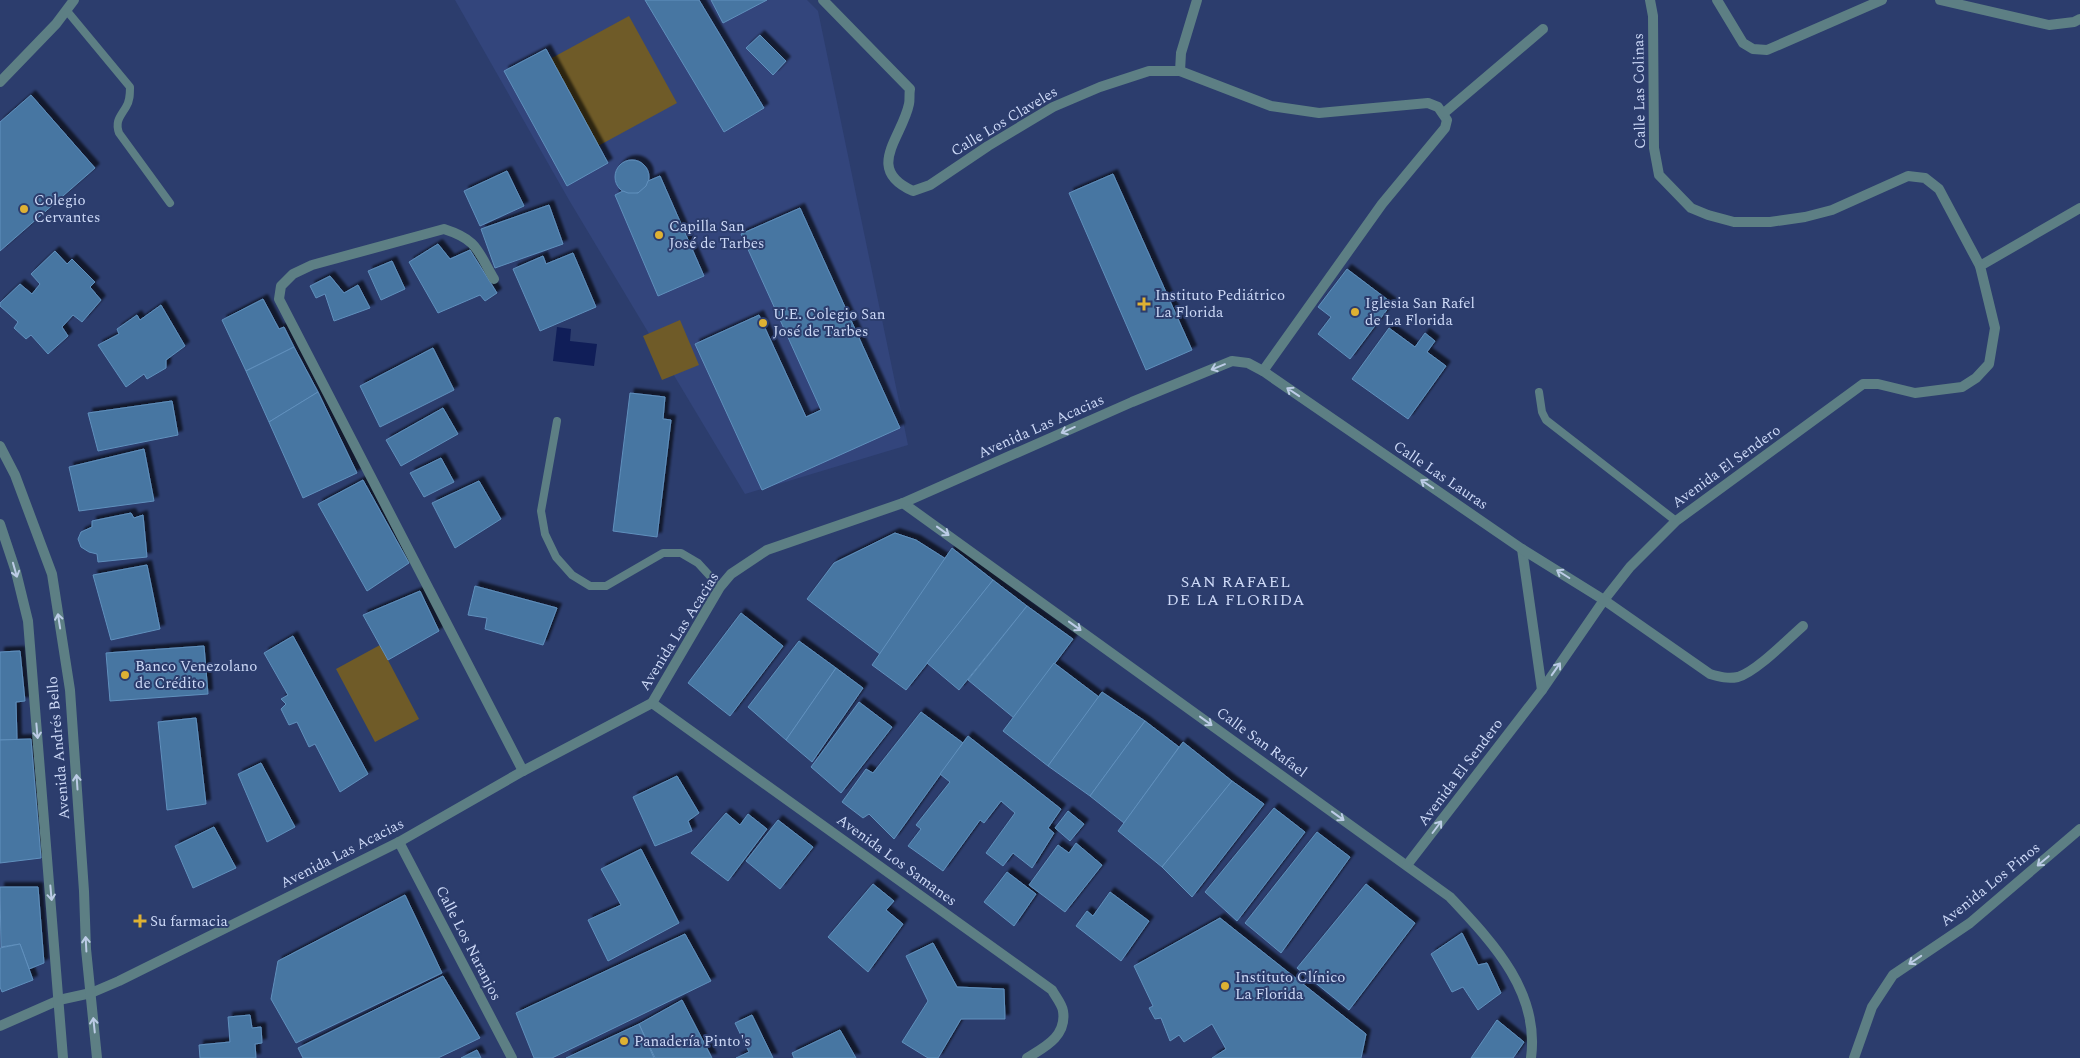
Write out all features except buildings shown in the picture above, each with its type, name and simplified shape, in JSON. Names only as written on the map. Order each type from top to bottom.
[{"type":"street","points":[[0,82],[67,11],[74,0]]},
{"type":"street","name":"Calle Los Claveles","points":[[823,0],[910,89],[909,104],[887,160],[892,175],[900,185],[913,190],[930,186],[988,146],[1053,107],[1100,86],[1149,71],[1180,71],[1271,106],[1319,113],[1428,103],[1438,107],[1444,113]]},
{"type":"street","points":[[1180,71],[1181,53],[1197,0]]},
{"type":"street","name":"Calle Las Colinas","points":[[1650,0],[1653,16],[1654,148],[1659,175],[1691,208],[1734,222],[1779,221],[1832,210],[1908,176],[1925,178],[1939,189],[1980,266]]},
{"type":"street","points":[[1717,0],[1743,43],[1753,49],[1767,50],[1882,0]]},
{"type":"street","points":[[1940,0],[2049,25],[2074,22],[2080,18]]},
{"type":"street","points":[[1263,371],[1382,204],[1445,128],[1447,120],[1444,113],[1543,29]]},
{"type":"street","points":[[1980,266],[2080,208]]},
{"type":"street","points":[[494,279],[473,242],[460,234],[444,229],[312,265],[293,274],[281,286],[279,299],[523,771]]},
{"type":"street","name":"Avenida El Sendero","points":[[1407,865],[1542,690],[1604,600],[1630,567],[1676,521],[1863,384],[1878,384],[1914,393],[1962,387],[1976,378],[1989,364],[1995,328],[1980,266]]},
{"type":"street","name":"Avenida Las Acacias","points":[[0,1026],[59,1000],[91,993],[119,981],[400,842],[523,771],[652,703],[720,587],[731,574],[767,550],[903,502],[1132,402],[1232,361],[1248,363],[1263,371]]},
{"type":"street","name":"Calle Las Lauras","points":[[1263,371],[1522,549],[1604,600],[1710,674],[1723,678],[1738,676],[1756,666],[1803,626]]},
{"type":"street","name":"Avenida Andrés Bello","points":[[0,446],[14,475],[52,574],[55,592],[70,690],[84,891],[86,949],[97,1058]]},
{"type":"street","name":"Calle San Rafael","points":[[903,502],[1450,897],[1495,946],[1511,970],[1524,999],[1533,1028],[1531,1058]]},
{"type":"street","name":"Avenida Andrés Bello","points":[[0,524],[16,572],[28,621],[63,1058]]},
{"type":"street","points":[[1522,549],[1542,690]]},
{"type":"street","name":"Avenida Los Samanes","points":[[652,703],[1052,990],[1063,1010],[1063,1028],[1052,1042],[1027,1058]]},
{"type":"street","name":"Avenida Los Pinos","points":[[1854,1058],[1872,1007],[1893,975],[1970,923],[2080,829]]},
{"type":"street","name":"Calle Los Naranjos","points":[[400,842],[512,1058]]},
{"type":"lane","points":[[67,11],[130,87],[127,106],[119,116],[117,126],[119,133],[170,203]]},
{"type":"lane","points":[[1539,392],[1542,412],[1546,420],[1676,521]]},
{"type":"lane","points":[[557,421],[541,511],[544,534],[556,557],[572,574],[590,586],[606,586],[664,553],[681,553],[698,563],[720,587]]},
{"type":"shaded area","name":"U.E. Colegio San José de Tarbes","points":[[455,0],[807,0],[818,11],[908,445],[745,494],[569,200]]},
{"type":"shaded area","points":[[629,16],[677,103],[587,152],[539,65]]},
{"type":"shaded area","points":[[680,320],[699,365],[662,380],[643,336]]},
{"type":"shaded area","points":[[557,327],[571,329],[570,341],[597,344],[594,366],[553,361]]},
{"type":"shaded area","points":[[380,645],[419,719],[375,742],[336,669]]},
{"type":"place","name":"Colegio Cervantes","points":[[24,209]]},
{"type":"place","name":"Capilla San José de Tarbes","points":[[659,235]]},
{"type":"place","name":"Instituto Pediátrico La Florida","points":[[1144,304]]},
{"type":"place","name":"Iglesia San Rafel de La Florida","points":[[1355,312]]},
{"type":"place","name":"U.E. Colegio San José de Tarbes","points":[[763,323]]},
{"type":"place","name":"Banco Venezolano de Crédito","points":[[125,675]]},
{"type":"place","name":"Su farmacia","points":[[140,921]]},
{"type":"place","name":"Instituto Clínico La Florida","points":[[1225,986]]},
{"type":"place","name":"Panadería Pinto's","points":[[624,1041]]},
{"type":"district","name":"SAN RAFAEL DE LA FLORIDA","points":[[1236,590]]}]
